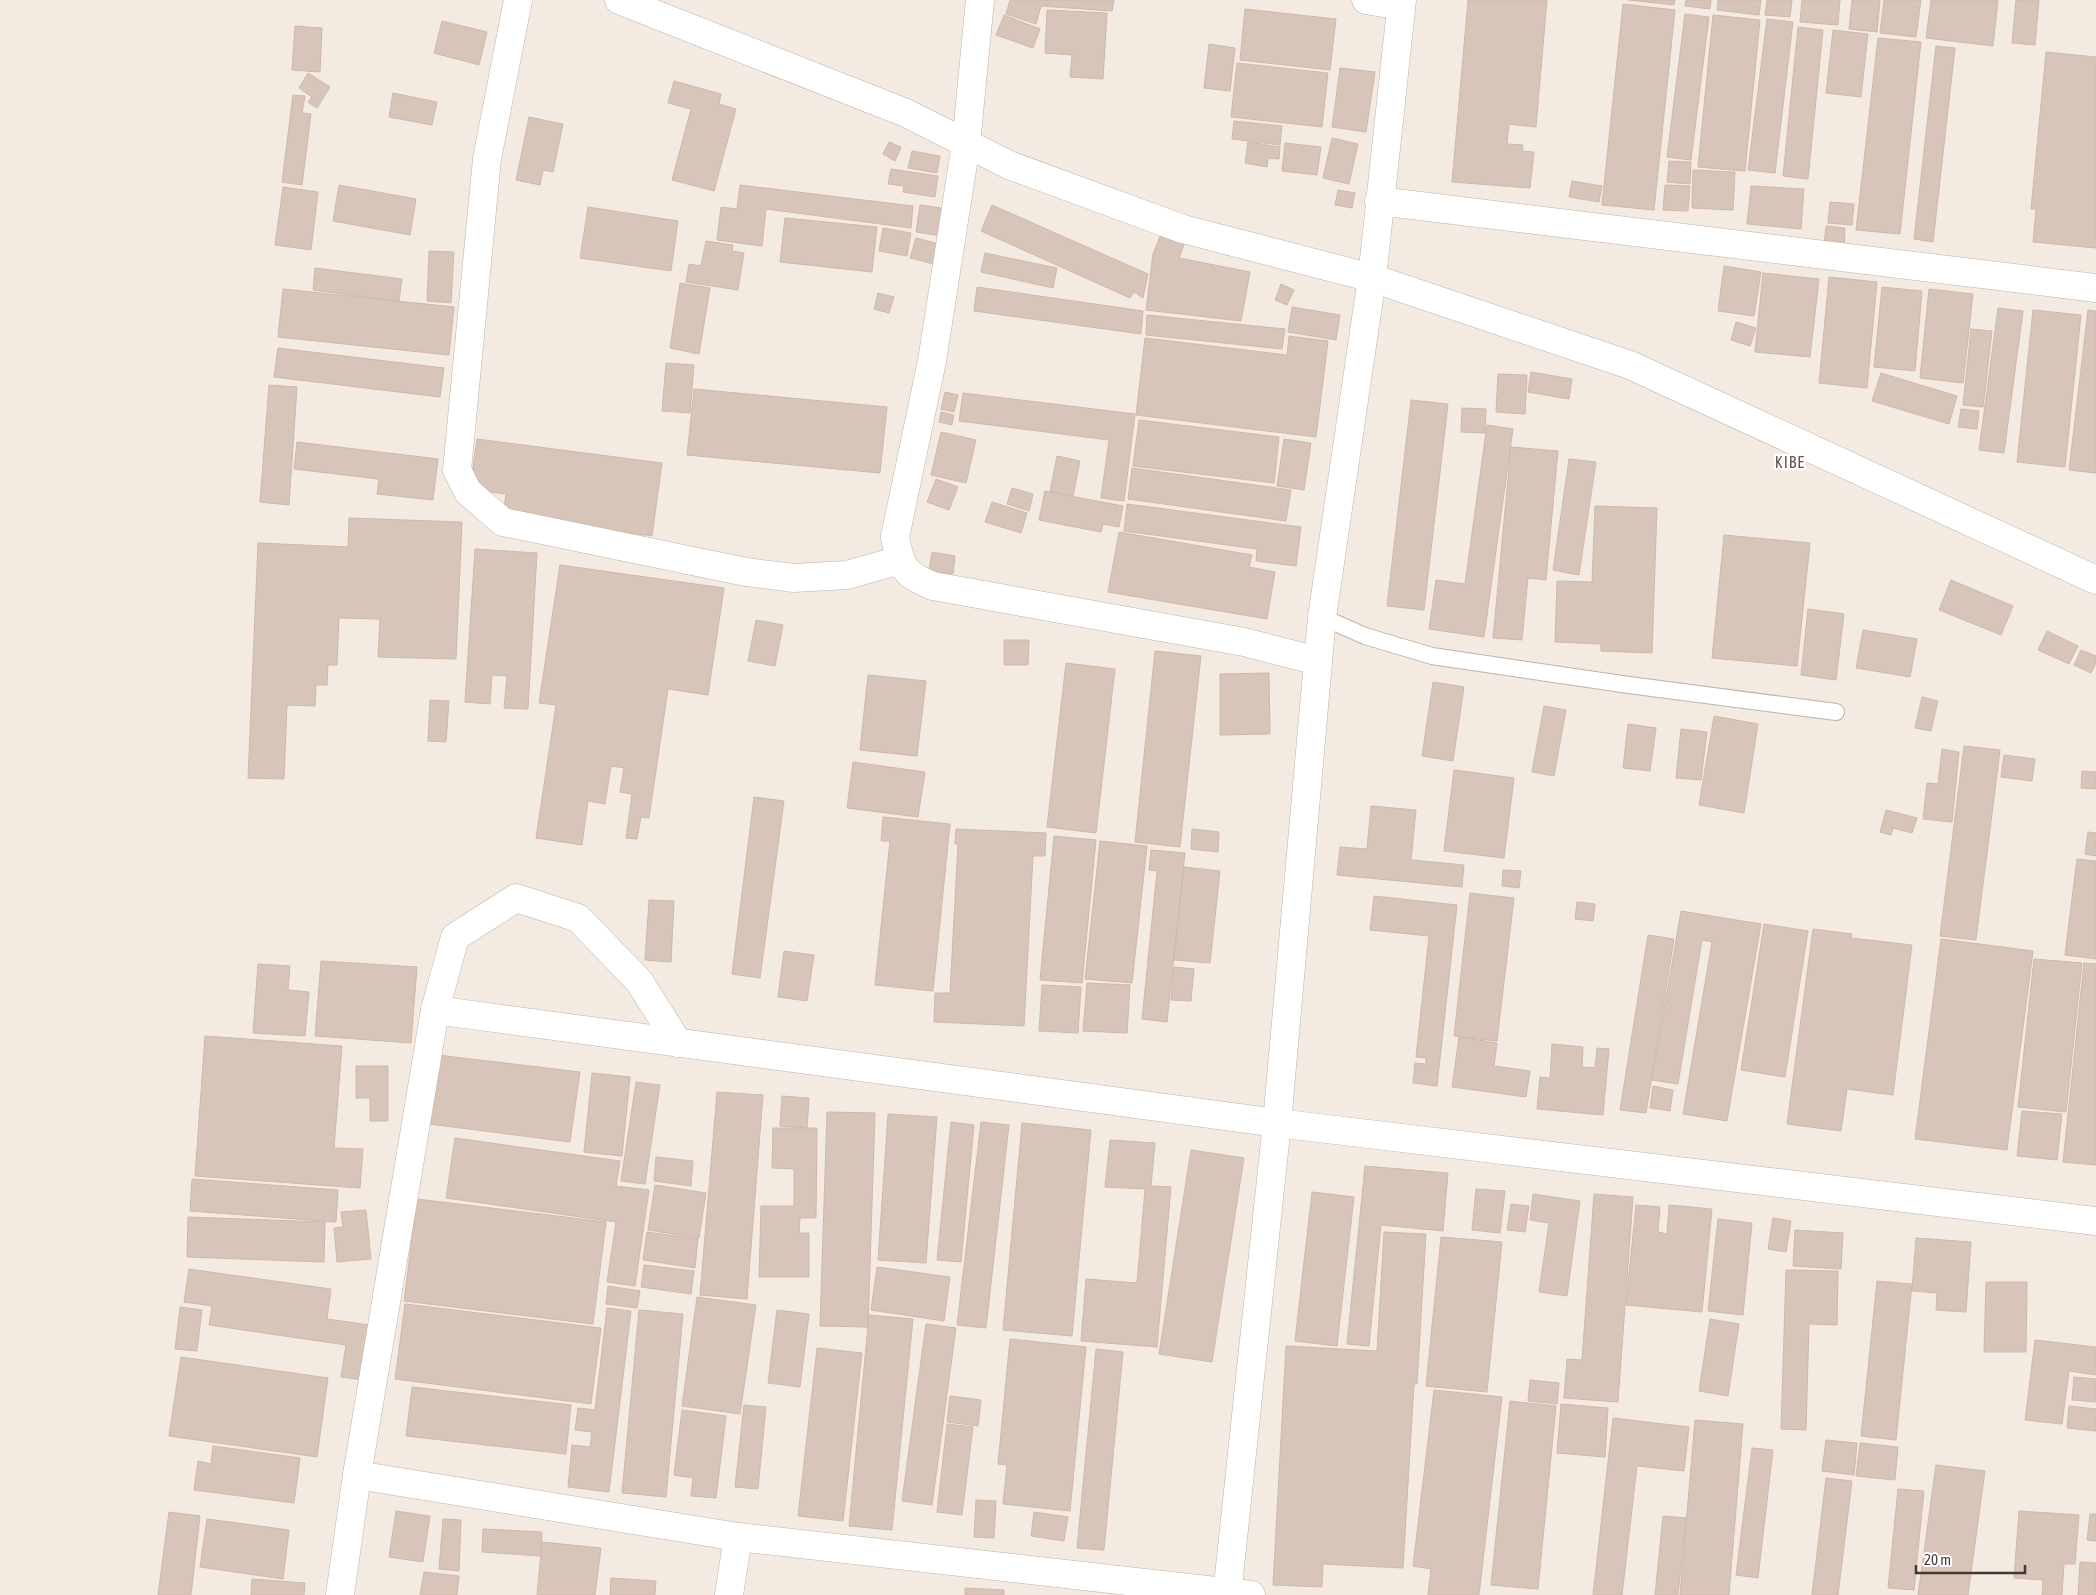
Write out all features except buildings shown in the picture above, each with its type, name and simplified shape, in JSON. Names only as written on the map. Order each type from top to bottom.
[{"type":"street","points":[[518,0],[487,159],[457,470],[468,492],[503,522],[746,572],[794,578],[847,575],[900,560]]},
{"type":"street","points":[[619,0],[906,113],[1009,165],[1183,229],[1372,278],[1630,365],[2096,580]]},
{"type":"street","points":[[980,0],[966,144],[932,361],[895,537],[900,560],[913,577],[933,586],[1244,642],[1318,661]]},
{"type":"street","points":[[357,1475],[738,1537],[1235,1594],[1322,617],[1372,278],[1402,3],[1366,0]]},
{"type":"street","points":[[1379,201],[2096,288]]},
{"type":"street","points":[[340,1595],[357,1475],[435,1010],[455,937],[516,898],[578,918],[640,980],[678,1043]]},
{"type":"street","points":[[435,1010],[1277,1123],[2096,1221]]},
{"type":"street","points":[[729,1595],[738,1537]]},
{"type":"lane","points":[[1322,617],[1365,636],[1432,656],[1836,712]]},
{"type":"district","name":"KIBE","points":[[1790,462]]}]
